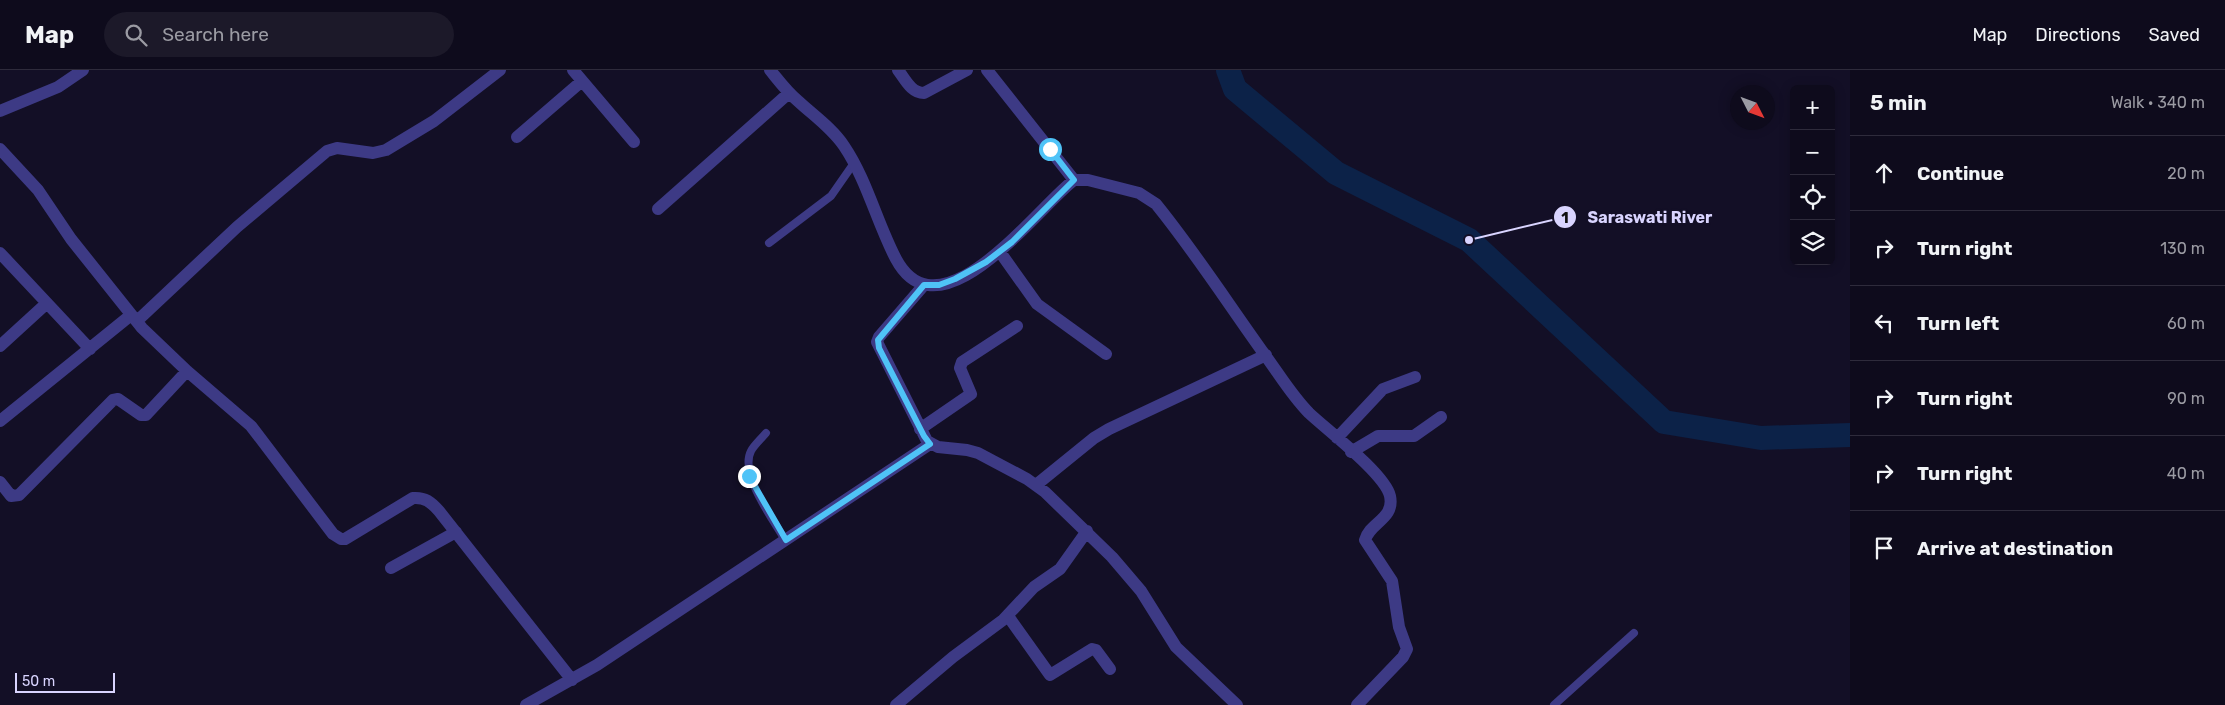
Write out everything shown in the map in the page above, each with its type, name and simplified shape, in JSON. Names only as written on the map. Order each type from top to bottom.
[{"type":"street","points":[[0,111],[58,87],[83,70]]},
{"type":"street","points":[[0,421],[90,348],[134,318],[327,151],[337,148],[372,153],[386,150],[434,121],[500,70]]},
{"type":"street","points":[[573,70],[634,142]]},
{"type":"street","points":[[770,70],[789,93],[838,138],[854,163],[897,259],[910,277],[924,285],[939,285],[955,279],[1000,252],[1074,180],[1088,180],[1139,193],[1156,204],[1302,405],[1383,482],[1390,496],[1391,504],[1385,517],[1368,534],[1365,540],[1392,581],[1399,627],[1407,650],[1403,657],[1357,705]]},
{"type":"street","points":[[898,70],[911,87],[919,93],[924,93],[967,70]]},
{"type":"street","points":[[987,70],[1074,180]]},
{"type":"street","points":[[517,137],[582,81]]},
{"type":"street","points":[[658,209],[789,93]]},
{"type":"street","points":[[0,149],[38,190],[71,239],[134,318],[187,371],[251,426],[337,537],[349,538],[407,501],[420,497],[433,504],[572,680]]},
{"type":"street","points":[[1000,252],[1036,304],[1106,354]]},
{"type":"street","points":[[0,254],[90,348]]},
{"type":"street","points":[[924,285],[879,337],[877,342],[920,429],[930,444],[938,447],[967,450],[978,454],[1036,485],[1087,531],[1141,591],[1176,647],[1237,705]]},
{"type":"street","points":[[0,346],[47,303]]},
{"type":"street","points":[[920,429],[971,394],[960,368],[962,362],[1017,326]]},
{"type":"street","points":[[1036,485],[1108,429],[1266,355]]},
{"type":"street","points":[[0,482],[11,496],[19,495],[113,400],[118,399],[141,415],[146,416],[187,371]]},
{"type":"street","points":[[1337,438],[1383,389],[1415,377]]},
{"type":"street","points":[[1351,452],[1378,436],[1414,436],[1441,417]]},
{"type":"street","points":[[526,705],[572,680],[930,444]]},
{"type":"street","points":[[896,705],[953,657],[1008,616],[1034,587],[1060,569],[1087,531]]},
{"type":"street","points":[[391,568],[456,532]]},
{"type":"street","points":[[1008,616],[1050,675],[1092,649],[1096,650],[1110,670]]},
{"type":"lane","points":[[769,243],[831,196],[854,163]]},
{"type":"lane","points":[[766,433],[751,451],[748,462],[749,476],[786,540]]},
{"type":"lane","points":[[1554,705],[1634,633]]},
{"type":"waterway","points":[[1228,70],[1235,89],[1336,173],[1469,240],[1664,422],[1761,438],[1850,435]]},
{"type":"place","name":"Saraswati River","points":[[1469,240]]},
{"type":"route","points":[[749,476],[786,540],[930,444],[924,436],[879,348],[879,337],[924,285],[939,285],[970,272],[986,262],[1012,242],[1074,180],[1050,149]]}]
